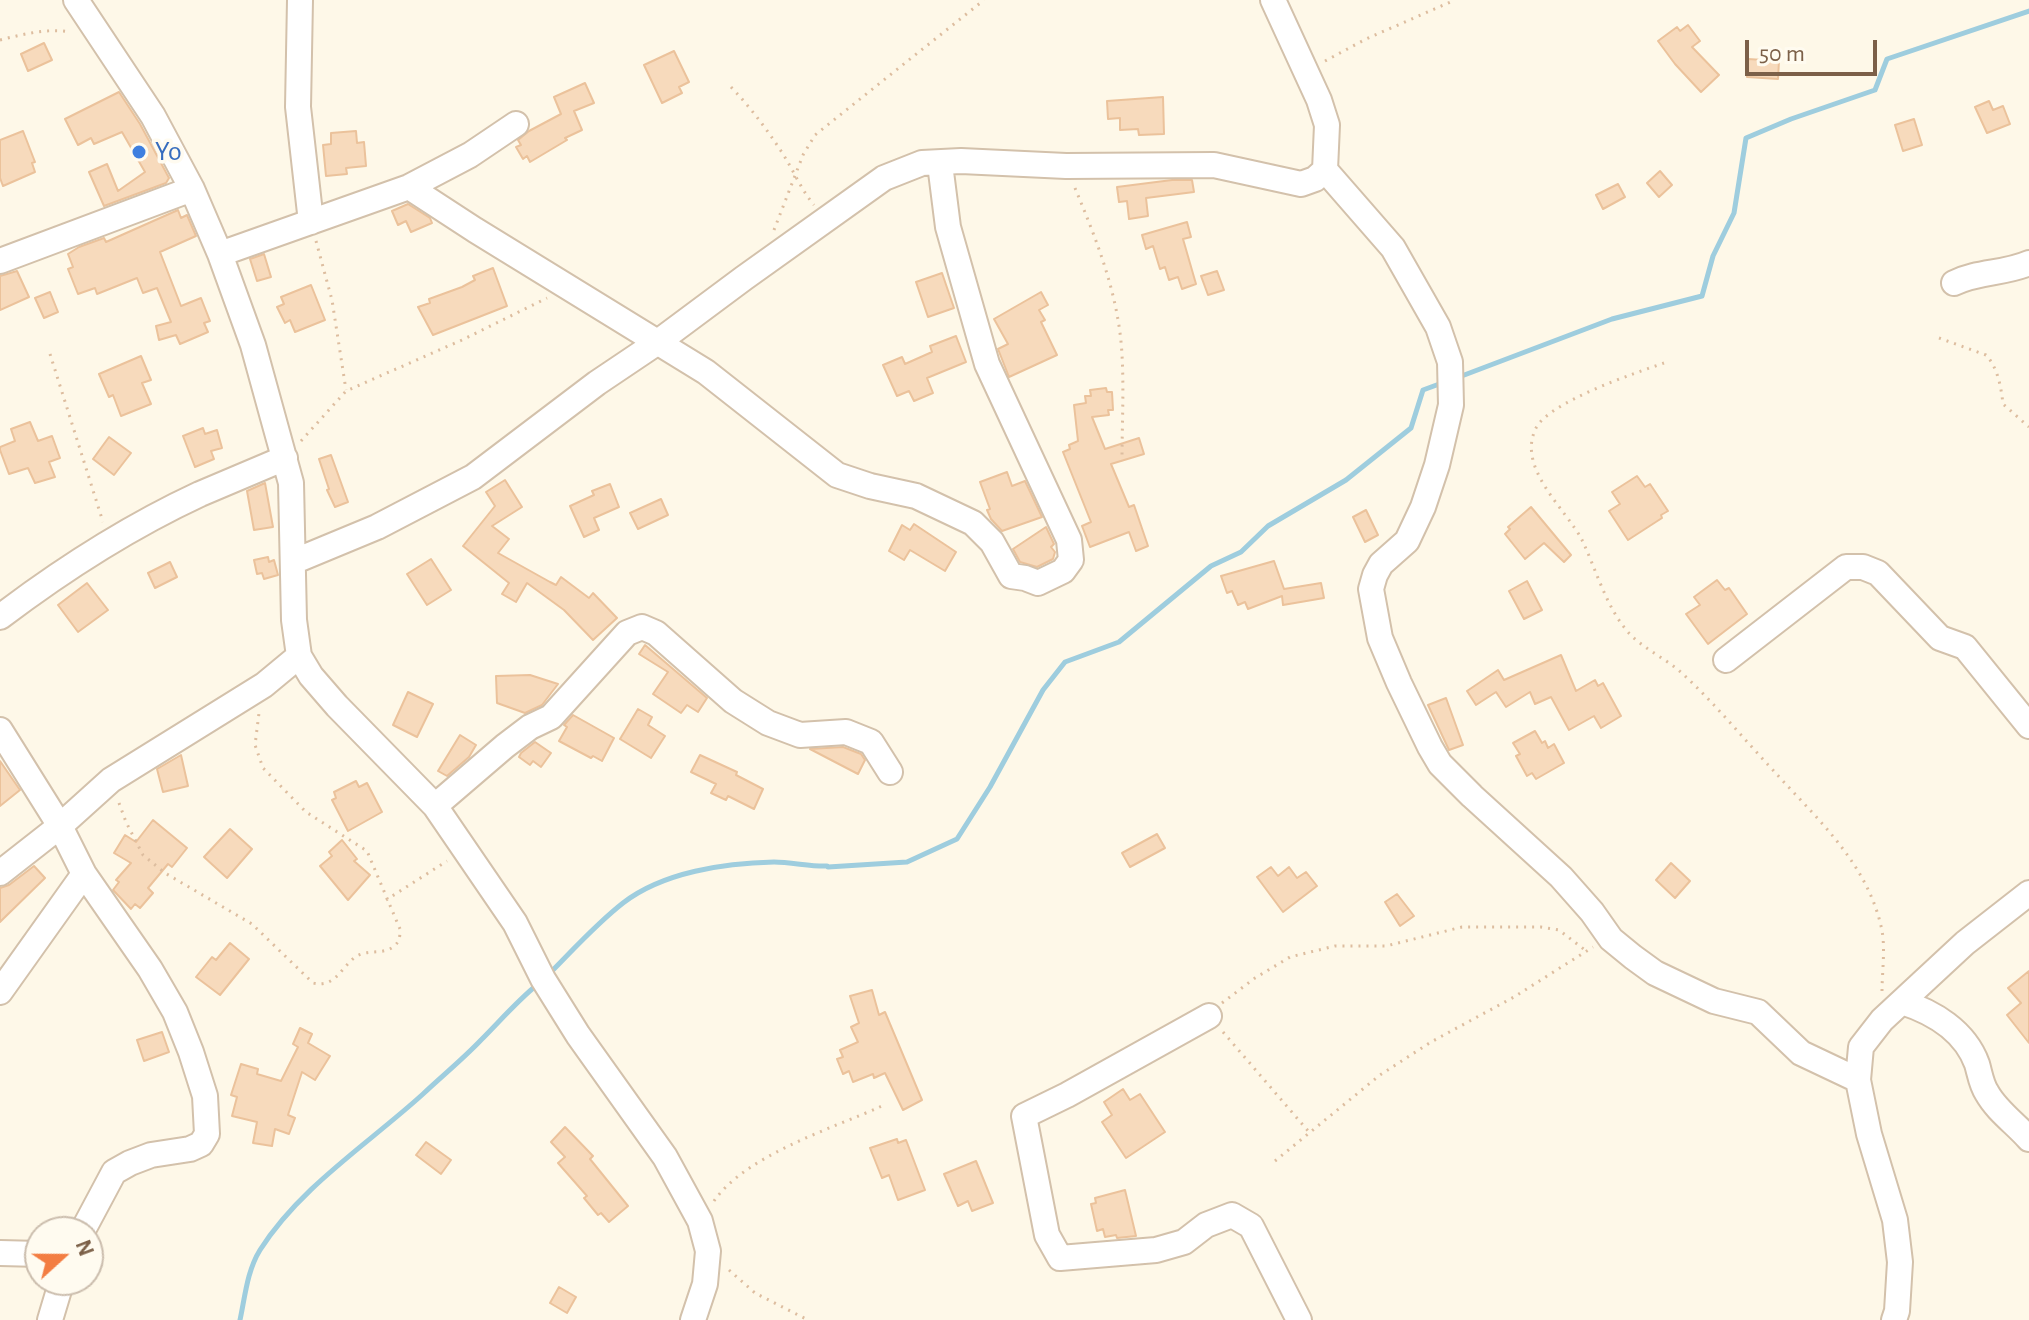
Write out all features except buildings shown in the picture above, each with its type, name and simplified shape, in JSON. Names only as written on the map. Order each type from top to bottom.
[{"type":"street","points":[[76,0],[153,116],[192,189],[220,254],[253,345],[293,496],[294,620],[299,656],[311,676],[337,706],[435,806],[515,923],[543,979],[578,1035],[665,1157],[700,1221],[708,1251],[705,1284],[693,1320]]},
{"type":"street","points":[[300,0],[298,107],[311,222]]},
{"type":"street","points":[[1273,0],[1291,44],[1307,71],[1327,125],[1325,170],[1393,248],[1438,327],[1450,362],[1451,405],[1423,507],[1407,541],[1381,564],[1371,589],[1380,638],[1440,764],[1561,877],[1611,939],[1655,973],[1714,1001],[1758,1012],[1801,1053],[1858,1080]]},
{"type":"street","points":[[220,254],[409,187],[470,155],[516,124]]},
{"type":"street","points":[[295,561],[377,527],[473,477],[597,383],[884,178],[922,163],[1214,165],[1301,184],[1315,179],[1325,170]]},
{"type":"street","points":[[409,187],[706,372],[837,475],[916,496],[973,523],[992,542],[1011,576],[1038,583],[1063,571],[1071,560],[1069,540],[987,364],[948,227],[940,164]]},
{"type":"street","points":[[0,261],[192,189]]},
{"type":"street","points":[[1954,283],[1983,273],[2010,271],[2029,263]]},
{"type":"street","points":[[0,617],[110,542],[198,495],[285,458]]},
{"type":"street","points":[[1726,660],[1846,567],[1863,567],[1878,573],[1940,638],[1965,647],[2029,726]]},
{"type":"street","points":[[435,806],[505,746],[530,727],[551,717],[627,633],[642,627],[656,633],[733,701],[768,723],[800,735],[846,732],[871,742],[890,772]]},
{"type":"street","points":[[0,873],[60,826],[111,780],[264,685],[299,656]]},
{"type":"street","points":[[0,730],[60,826],[84,874],[150,969],[175,1012],[205,1096],[208,1122],[207,1134],[201,1144],[190,1149],[151,1155],[114,1172],[91,1216]]},
{"type":"street","points":[[0,992],[84,874]]},
{"type":"street","points":[[1894,1320],[1900,1262],[1895,1220],[1869,1134],[1858,1080],[1861,1047],[1882,1020],[1965,943],[2029,893]]},
{"type":"street","points":[[1902,1002],[1924,1009],[1965,1043],[1991,1101],[2029,1139]]},
{"type":"street","points":[[1209,1016],[1024,1116],[1047,1235],[1060,1258],[1156,1250],[1184,1242],[1206,1225],[1232,1215],[1251,1226],[1299,1320]]},
{"type":"street","points":[[0,1253],[24,1254]]},
{"type":"street","points":[[50,1320],[57,1296]]},
{"type":"path","points":[[768,242],[782,216],[803,155],[815,135],[984,0]]},
{"type":"path","points":[[1307,71],[1366,39],[1455,0]]},
{"type":"path","points":[[0,40],[58,30],[105,45]]},
{"type":"path","points":[[731,87],[760,119],[795,178],[827,220]]},
{"type":"path","points":[[1066,166],[1100,248],[1116,308],[1122,353],[1122,460]]},
{"type":"path","points":[[311,222],[332,300],[346,391]]},
{"type":"path","points":[[285,458],[346,391],[462,340],[569,287]]},
{"type":"path","points":[[1939,338],[1986,355],[2001,385],[2003,404],[2029,427]]},
{"type":"path","points":[[50,354],[110,542]]},
{"type":"path","points":[[1664,363],[1606,384],[1548,415],[1538,425],[1533,437],[1532,451],[1539,473],[1550,497],[1580,536],[1625,628],[1639,643],[1684,674],[1816,815],[1858,871],[1882,928],[1882,1020]]},
{"type":"path","points":[[111,780],[126,822],[143,855],[165,873],[252,924],[313,983],[320,985],[335,980],[354,958],[368,951],[392,947],[397,942],[400,929],[367,851],[306,812],[263,768],[255,745],[264,685]]},
{"type":"path","points":[[386,900],[465,848]]},
{"type":"path","points":[[1309,1132],[1209,1016],[1229,997],[1272,966],[1290,957],[1335,946],[1386,946],[1462,927],[1559,930],[1585,950]]},
{"type":"path","points":[[1275,1161],[1380,1075],[1514,997],[1585,950],[1611,939]]},
{"type":"path","points":[[700,1221],[718,1194],[745,1169],[882,1106]]},
{"type":"path","points":[[708,1251],[755,1293],[808,1320]]},
{"type":"waterway","points":[[1459,377],[1612,319],[1702,296],[1713,256],[1734,213],[1746,138],[1875,90],[1887,59],[2029,11]]},
{"type":"waterway","points":[[828,867],[907,862],[957,839],[990,787],[1043,690],[1065,662],[1119,642],[1211,566],[1241,552],[1268,526],[1346,480],[1411,428],[1423,390],[1442,383]]},
{"type":"waterway","points":[[548,975],[613,911],[639,892],[657,884],[695,871],[735,864],[774,862],[827,866]]},
{"type":"waterway","points":[[240,1320],[252,1267],[276,1227],[315,1186],[460,1061],[538,984]]},
{"type":"place","name":"Yo","points":[[139,152]]}]
